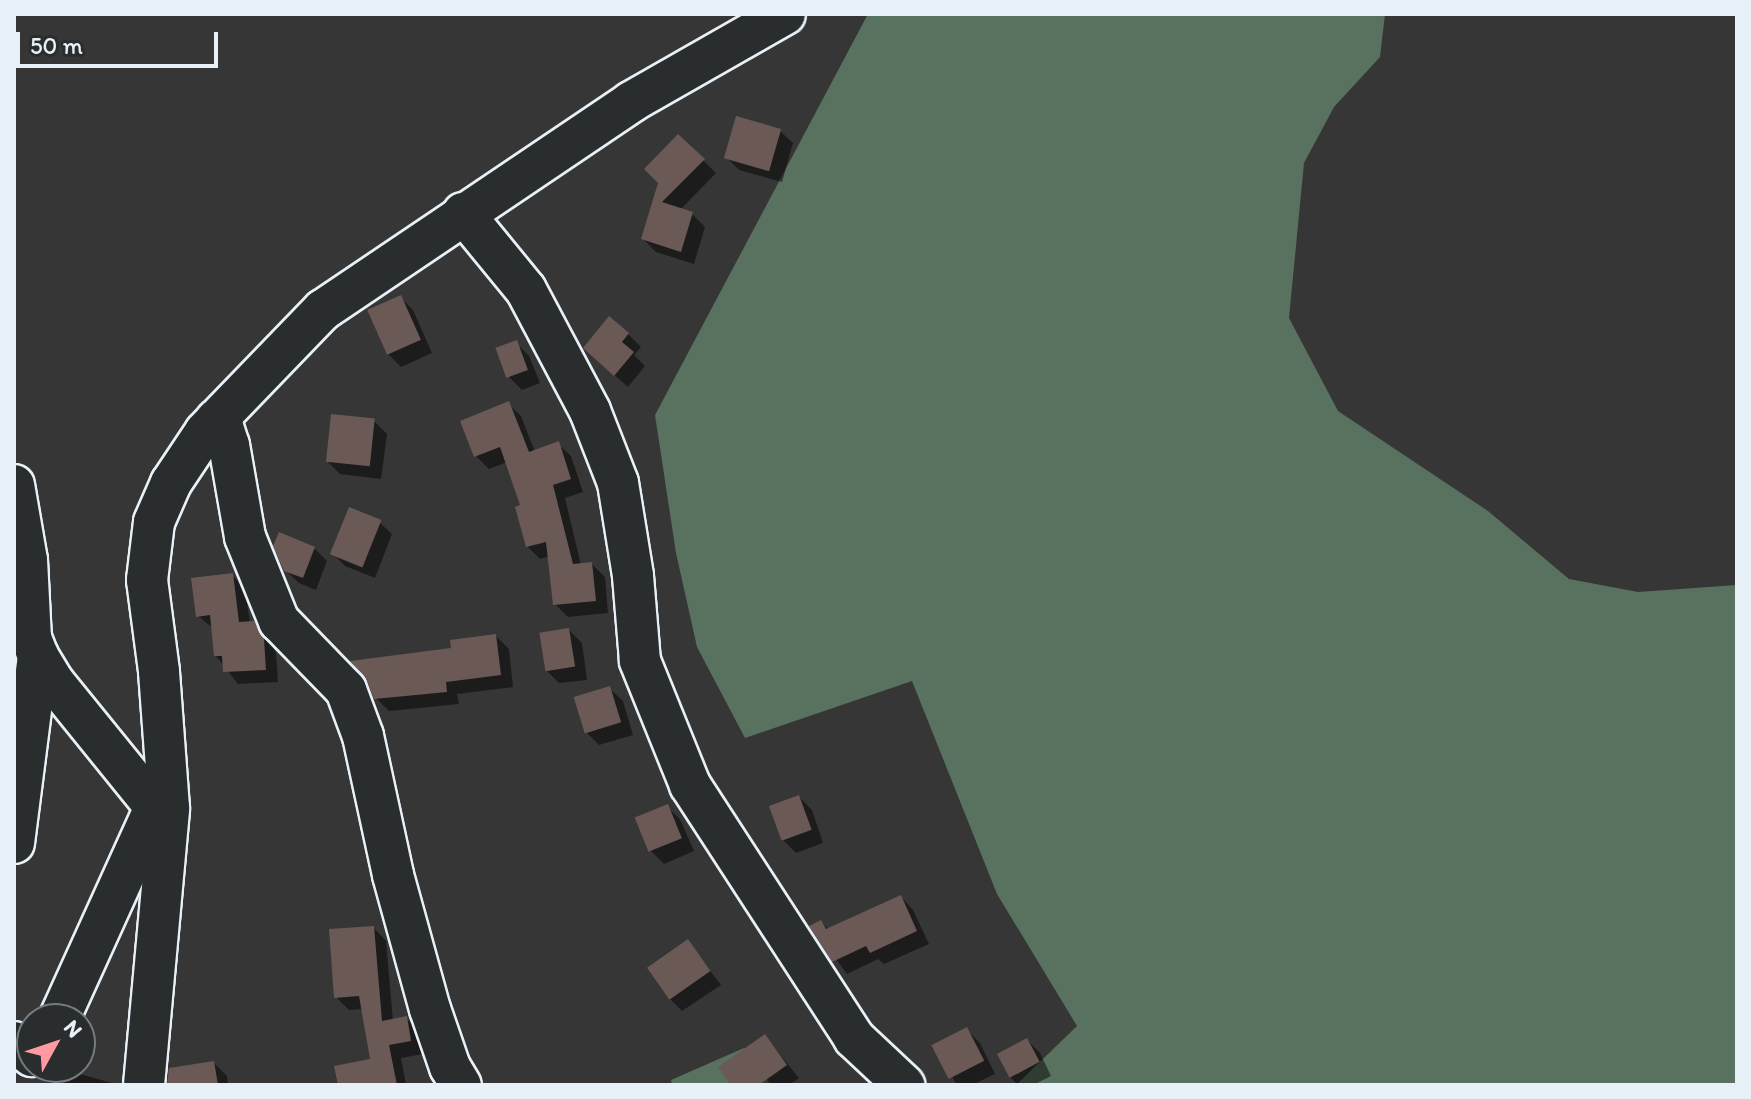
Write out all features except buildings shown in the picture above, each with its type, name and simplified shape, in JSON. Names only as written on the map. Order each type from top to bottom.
[{"type":"street","points":[[144,1085],[162,807],[159,671],[147,580],[154,522],[171,483],[216,420],[323,310],[631,102],[785,14]]},
{"type":"street","points":[[463,213],[526,290],[590,411],[618,483],[633,576],[640,661],[690,785],[854,1038],[904,1085]]},
{"type":"street","points":[[216,420],[223,427],[229,445],[245,537],[279,621],[346,690],[363,736],[393,875],[430,1009],[450,1067],[461,1085]]},
{"type":"street","points":[[14,485],[27,560],[31,638],[38,656],[53,681],[162,807]]},
{"type":"street","points":[[14,843],[38,656]]},
{"type":"street","points":[[67,1003],[162,807]]},
{"type":"green space","points":[[868,14],[1385,14],[1380,57],[1334,107],[1304,163],[1289,318],[1338,411],[1488,511],[1569,579],[1638,592],[1737,585],[1737,1085],[1016,1085],[1077,1026],[997,894],[912,681],[745,738],[697,647],[676,553],[655,415]]},
{"type":"green space","points":[[744,1048],[771,1085],[672,1085],[671,1080]]}]
